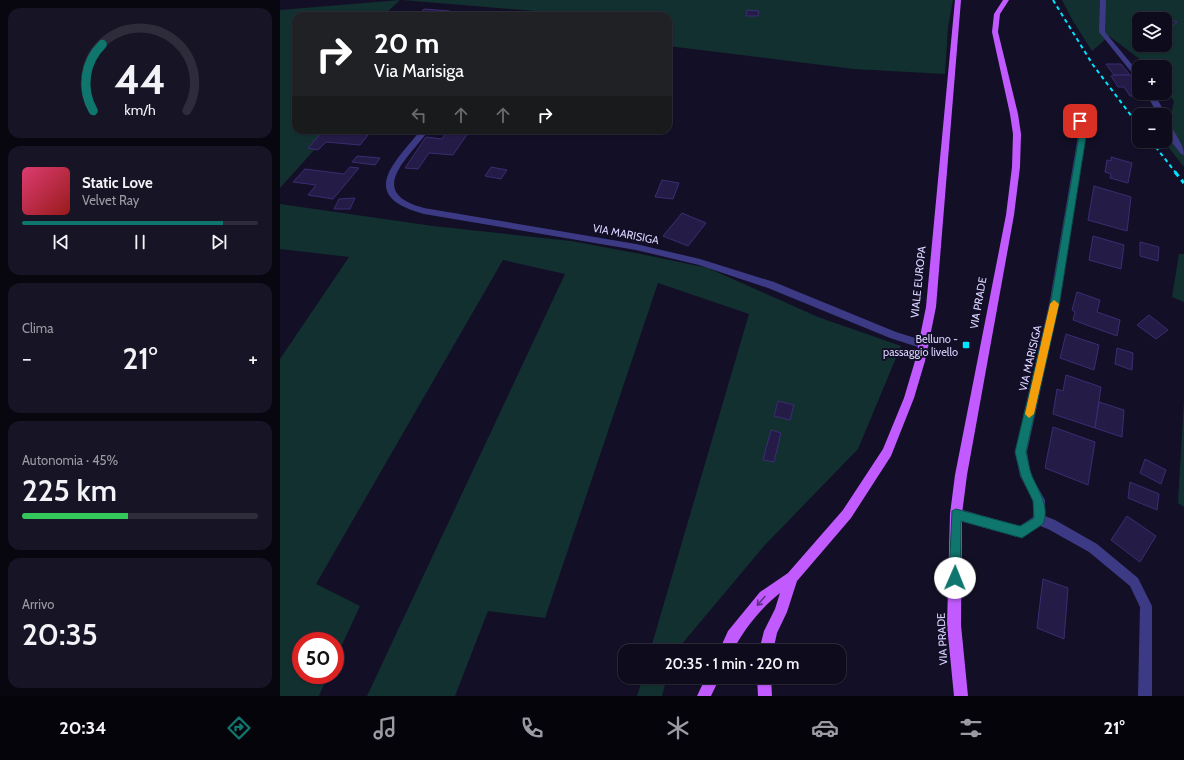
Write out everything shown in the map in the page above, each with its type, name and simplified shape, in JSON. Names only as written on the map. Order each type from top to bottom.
[{"type":"main road","name":"VIALE EUROPA","points":[[729,644],[733,636],[765,597],[792,577],[847,514],[887,452],[909,398],[924,345],[931,307],[958,0]]},
{"type":"main road","name":"VIA PRADE","points":[[958,693],[954,625],[956,514],[961,475],[1010,215],[1016,167],[1017,134],[1014,114],[995,32],[997,14],[1006,0]]},
{"type":"main road","name":"VIALE EUROPA","points":[[768,644],[771,631],[781,612],[792,577]]},
{"type":"main road","points":[[704,696],[710,684]]},
{"type":"main road","points":[[764,684],[765,696]]},
{"type":"street","points":[[1103,0],[1102,32],[1132,69]]},
{"type":"street","name":"VIA MARISIGA","points":[[1039,520],[1039,500],[1026,476],[1020,452],[1055,300],[1081,145],[1083,130],[1076,112]]},
{"type":"street","name":"VIA MARISIGA","points":[[422,134],[392,173],[388,185],[392,196],[407,206],[424,212],[636,246],[700,262],[771,286],[893,335],[924,345]]},
{"type":"street","points":[[1172,136],[1184,152]]},
{"type":"street","points":[[956,514],[1022,532],[1039,520],[1051,524],[1093,548],[1134,582],[1146,606],[1145,696]]},
{"type":"green space","points":[[400,0],[387,12],[292,12],[292,134],[328,134],[280,188],[280,10]]},
{"type":"green space","points":[[402,0],[953,0],[948,27],[945,74],[854,69],[672,46],[672,12],[547,12]]},
{"type":"green space","points":[[1062,0],[1184,0],[1184,167],[1169,148],[1172,148],[1172,110],[1174,101],[1172,99],[1172,60],[1141,60],[1109,36],[1092,51]]},
{"type":"green space","points":[[280,204],[433,226],[571,241],[708,268],[818,317],[901,346],[858,449],[764,546],[682,644],[652,644],[749,314],[658,283],[545,618],[488,611],[455,696],[367,696],[565,274],[503,260],[316,584],[360,606],[344,641],[344,632],[292,632],[292,684],[324,684],[319,696],[280,696],[280,359],[349,257],[280,249]]},
{"type":"green space","points":[[1179,254],[1184,254],[1184,302],[1172,297]]},
{"type":"green space","points":[[1184,399],[1184,507],[1178,503]]},
{"type":"green space","points":[[641,684],[665,684],[662,696],[637,696]]},
{"type":"building","points":[[424,9],[450,11],[449,12],[421,12]]},
{"type":"building","points":[[747,10],[759,11],[758,16],[746,16]]},
{"type":"building","points":[[1172,20],[1177,22],[1172,26]]},
{"type":"building","points":[[1106,64],[1121,64],[1130,75],[1114,75]]},
{"type":"building","points":[[1130,75],[1132,78],[1132,96],[1130,96],[1124,87],[1118,87],[1111,76]]},
{"type":"building","points":[[320,134],[369,134],[360,145],[326,142],[318,150],[308,148]]},
{"type":"building","points":[[445,134],[467,134],[453,155],[429,153],[418,169],[405,168],[426,137],[442,139]]},
{"type":"building","points":[[357,156],[380,158],[375,165],[352,162]]},
{"type":"building","points":[[1111,157],[1132,163],[1128,183],[1110,178],[1111,174],[1105,172],[1107,160],[1111,161]]},
{"type":"building","points":[[350,167],[359,168],[333,199],[308,195],[316,185],[293,182],[305,169],[344,174]]},
{"type":"building","points":[[491,167],[507,170],[501,179],[485,176]]},
{"type":"building","points":[[662,180],[679,183],[673,199],[655,197]]},
{"type":"building","points":[[1094,186],[1131,197],[1127,231],[1088,220]]},
{"type":"building","points":[[355,198],[350,209],[334,209],[339,199]]},
{"type":"building","points":[[682,213],[706,223],[688,246],[663,236]]},
{"type":"building","points":[[1093,236],[1124,245],[1121,269],[1089,260]]},
{"type":"building","points":[[1140,242],[1159,247],[1158,261],[1140,256]]},
{"type":"building","points":[[1077,292],[1100,300],[1097,312],[1120,320],[1117,336],[1073,320],[1075,312],[1072,310]]},
{"type":"building","points":[[1149,315],[1168,330],[1156,339],[1137,325]]},
{"type":"building","points":[[1066,334],[1099,345],[1094,370],[1060,358]]},
{"type":"building","points":[[1117,348],[1133,353],[1132,370],[1115,364]]},
{"type":"building","points":[[1066,375],[1101,387],[1095,428],[1053,414],[1057,389],[1063,391]]},
{"type":"building","points":[[778,401],[794,405],[790,420],[774,416]]},
{"type":"building","points":[[1099,402],[1124,410],[1122,437],[1095,428]]},
{"type":"building","points":[[1053,427],[1095,442],[1088,485],[1045,468]]},
{"type":"building","points":[[771,430],[781,433],[774,462],[763,460]]},
{"type":"building","points":[[1145,459],[1166,470],[1161,484],[1140,473]]},
{"type":"building","points":[[1130,482],[1159,494],[1157,510],[1128,498]]},
{"type":"building","points":[[1127,516],[1156,536],[1140,562],[1111,540]]},
{"type":"building","points":[[1043,579],[1068,588],[1064,639],[1037,628]]},
{"type":"railway","points":[[1053,0],[1093,65],[1132,117]]},
{"type":"railway","points":[[1156,148],[1176,173]]},
{"type":"railway","points":[[1175,172],[1184,183]]},
{"type":"slow traffic","points":[[1029,414],[1054,304]]},
{"type":"place","name":"Belluno - passaggio livello","points":[[966,345]]},
{"type":"route","points":[[955,578],[956,514],[1022,532],[1039,520],[1039,500],[1026,476],[1020,452],[1055,300],[1083,130],[1080,121]]}]
